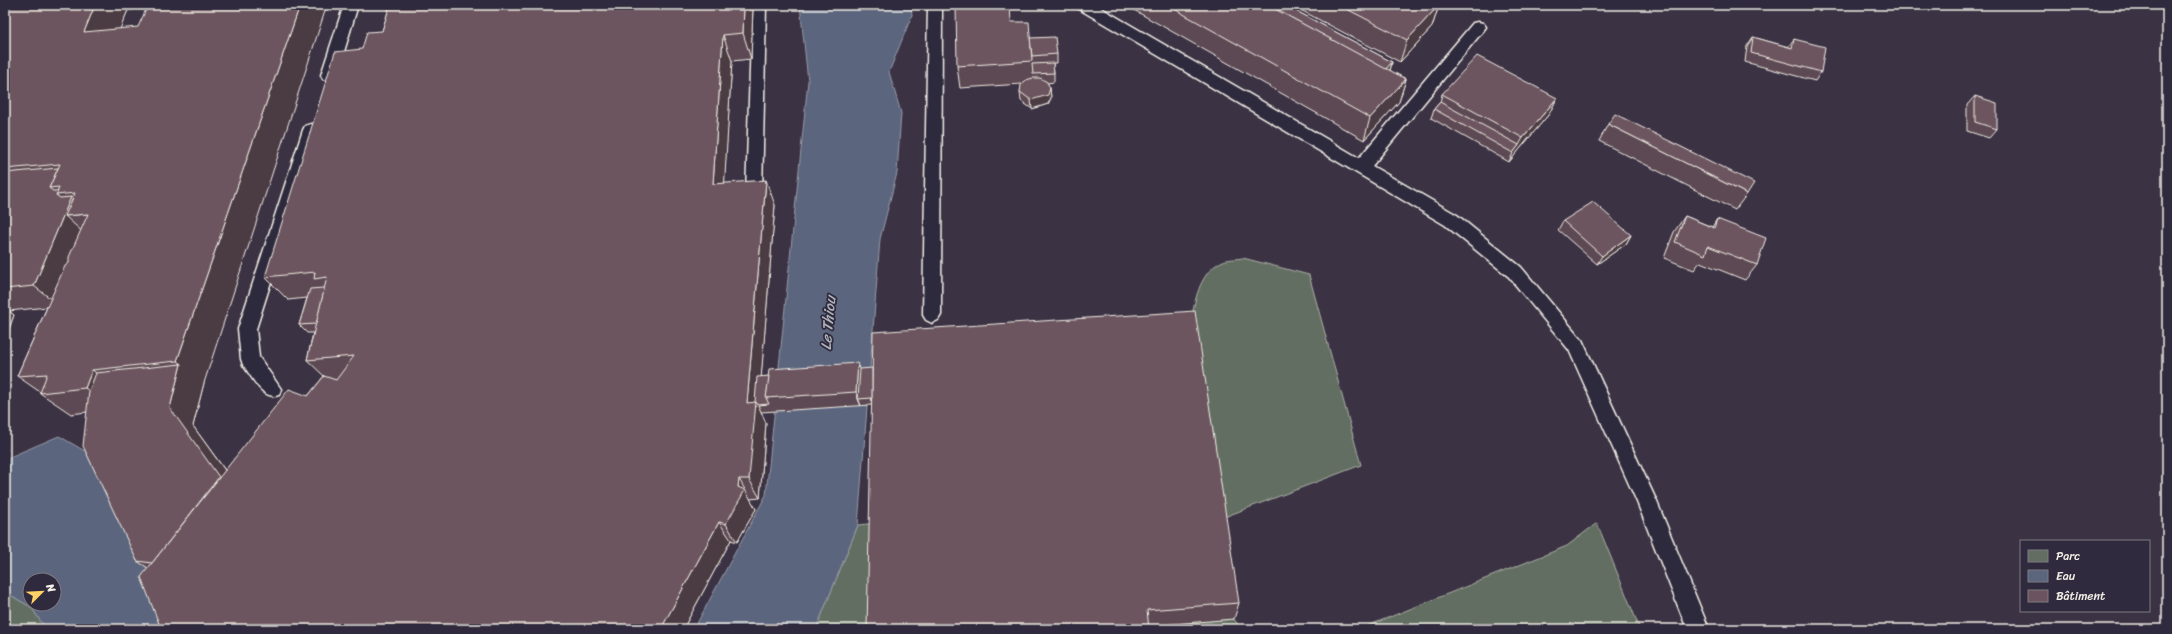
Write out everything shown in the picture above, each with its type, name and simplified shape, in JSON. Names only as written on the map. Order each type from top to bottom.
[{"type":"lane","points":[[325,88],[351,5]]},
{"type":"lane","points":[[754,195],[759,5]]},
{"type":"lane","points":[[932,314],[935,5]]},
{"type":"lane","points":[[1084,5],[1451,220],[1515,272],[1576,345],[1647,502],[1698,629]]},
{"type":"lane","points":[[1360,166],[1478,27]]},
{"type":"lane","points":[[272,389],[250,359],[247,329],[315,118]]},
{"type":"green space","points":[[1243,258],[1309,275],[1361,465],[1219,519],[1190,325],[1199,289],[1207,274],[1213,267],[1223,261]]},
{"type":"green space","points":[[877,523],[875,629],[816,629],[858,525]]},
{"type":"green space","points":[[1597,523],[1640,629],[1360,629],[1567,546]]},
{"type":"green space","points":[[5,592],[22,602],[22,612],[34,612],[46,629],[5,629]]},
{"type":"green space","points":[[1234,619],[1241,629],[1145,629],[1145,626]]},
{"type":"water","name":"Le Thiou","points":[[800,5],[911,5],[912,15],[889,72],[901,113],[897,173],[880,239],[858,525],[816,629],[694,629],[766,495],[808,81]]},
{"type":"water","points":[[59,436],[95,457],[176,629],[46,629],[34,612],[62,612],[62,572],[22,572],[22,602],[5,592],[5,459]]},
{"type":"building","points":[[5,5],[95,5],[84,32],[138,27],[148,5],[300,5],[177,361],[92,370],[85,388],[40,393],[47,374],[17,376],[65,266],[69,263],[69,257],[88,214],[65,216],[75,193],[56,195],[59,187],[49,188],[60,164],[5,169]]},
{"type":"building","points":[[390,5],[744,5],[743,33],[723,35],[713,184],[766,180],[747,403],[756,402],[749,479],[739,479],[738,487],[745,490],[726,524],[719,522],[661,629],[161,629],[141,577],[289,389],[308,396],[324,376],[336,380],[354,356],[307,360],[327,277],[314,279],[315,272],[265,277],[335,52],[362,49],[367,32],[382,31]]},
{"type":"building","points":[[956,5],[1010,5],[1011,22],[1029,22],[1032,61],[957,66]]},
{"type":"building","points":[[1167,5],[1268,5],[1406,79],[1370,118]]},
{"type":"building","points":[[1268,5],[1285,5],[1392,62],[1386,69]]},
{"type":"building","points":[[1339,5],[1439,5],[1407,40]]},
{"type":"building","points":[[1055,37],[1057,54],[1032,56],[1030,38]]},
{"type":"building","points":[[1753,37],[1792,48],[1794,39],[1825,47],[1821,72],[1751,53]]},
{"type":"building","points":[[1477,56],[1557,98],[1523,138],[1442,94]]},
{"type":"building","points":[[1053,63],[1054,73],[1033,74],[1032,64]]},
{"type":"building","points":[[1040,78],[1047,82],[1050,88],[1048,95],[1031,100],[1020,92],[1021,85],[1026,80]]},
{"type":"building","points":[[1975,96],[1997,103],[1997,129],[1975,122]]},
{"type":"building","points":[[1440,102],[1519,145],[1513,153],[1434,109]]},
{"type":"building","points":[[1615,114],[1754,183],[1747,194],[1608,124]]},
{"type":"building","points":[[58,168],[49,188],[53,191],[58,191],[56,195],[60,198],[71,197],[34,286],[5,289],[5,173]]},
{"type":"building","points":[[1593,202],[1631,235],[1602,256],[1563,221]]},
{"type":"building","points":[[1685,216],[1714,228],[1717,219],[1766,238],[1757,265],[1708,246],[1705,255],[1675,242]]},
{"type":"building","points":[[323,288],[324,290],[316,324],[299,325],[310,289]]},
{"type":"building","points":[[1195,311],[1239,603],[1147,610],[1149,629],[867,629],[873,332]]},
{"type":"building","points":[[858,363],[856,392],[766,398],[769,369]]},
{"type":"building","points":[[181,364],[170,408],[219,477],[152,563],[137,561],[83,446],[89,391],[96,373]]},
{"type":"building","points":[[872,368],[872,398],[858,399],[860,369]]},
{"type":"building","points":[[769,376],[766,398],[769,404],[758,405],[755,402],[757,377]]}]
